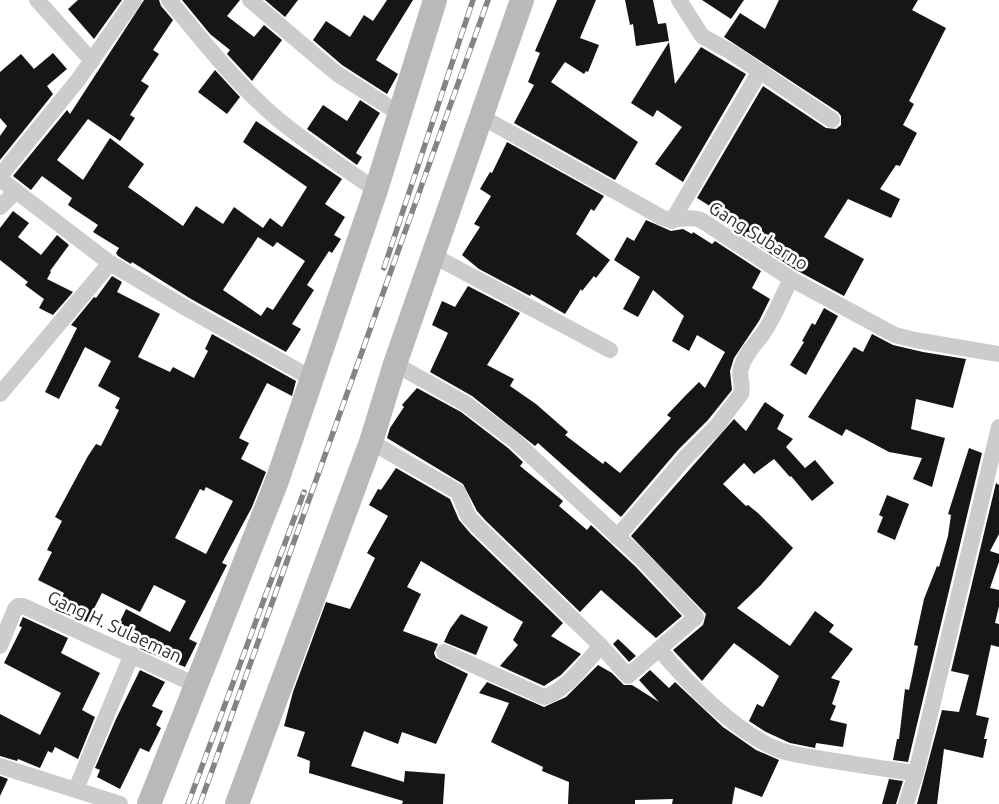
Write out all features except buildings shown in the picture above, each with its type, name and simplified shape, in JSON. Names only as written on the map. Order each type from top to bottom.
[{"type":"main road","points":[[149,804],[238,584],[313,378],[376,190],[435,0]]},
{"type":"main road","points":[[237,804],[371,442],[432,255],[522,0]]},
{"type":"street","points":[[37,0],[92,61]]},
{"type":"street","points":[[134,0],[92,61],[0,177],[110,263],[186,308],[313,378]]},
{"type":"street","points":[[169,0],[215,56],[272,115],[313,147],[376,190]]},
{"type":"street","points":[[250,0],[336,73],[400,114]]},
{"type":"street","points":[[679,0],[702,36],[760,71],[832,120]]},
{"type":"street","points":[[672,221],[760,71]]},
{"type":"street","name":"Gang Subarno","points":[[482,117],[663,218],[672,221],[687,217],[700,220],[791,279],[895,334],[915,340],[999,354]]},
{"type":"street","points":[[0,207],[16,191]]},
{"type":"street","points":[[432,255],[610,350]]},
{"type":"street","points":[[0,394],[110,263]]},
{"type":"street","points":[[617,537],[686,457],[716,427],[741,394],[743,388],[740,375],[742,364],[765,330],[791,279]]},
{"type":"street","points":[[371,442],[458,492],[468,516],[601,646],[628,676],[696,617],[643,560],[514,440],[466,404],[395,364]]},
{"type":"street","points":[[906,804],[916,773],[999,427]]},
{"type":"street","name":"Gang H. Sulaeman","points":[[0,646],[18,606],[23,606],[132,654],[196,685]]},
{"type":"street","points":[[444,652],[544,697],[554,694],[561,688],[601,646]]},
{"type":"street","points":[[659,650],[679,673],[708,700],[751,734],[777,749],[807,756],[916,773]]},
{"type":"street","points":[[76,789],[132,654]]},
{"type":"street","points":[[0,766],[120,804]]},
{"type":"railway","points":[[384,268],[473,0]]},
{"type":"railway","points":[[200,804],[488,0]]},
{"type":"railway","points":[[188,804],[304,492]]}]
